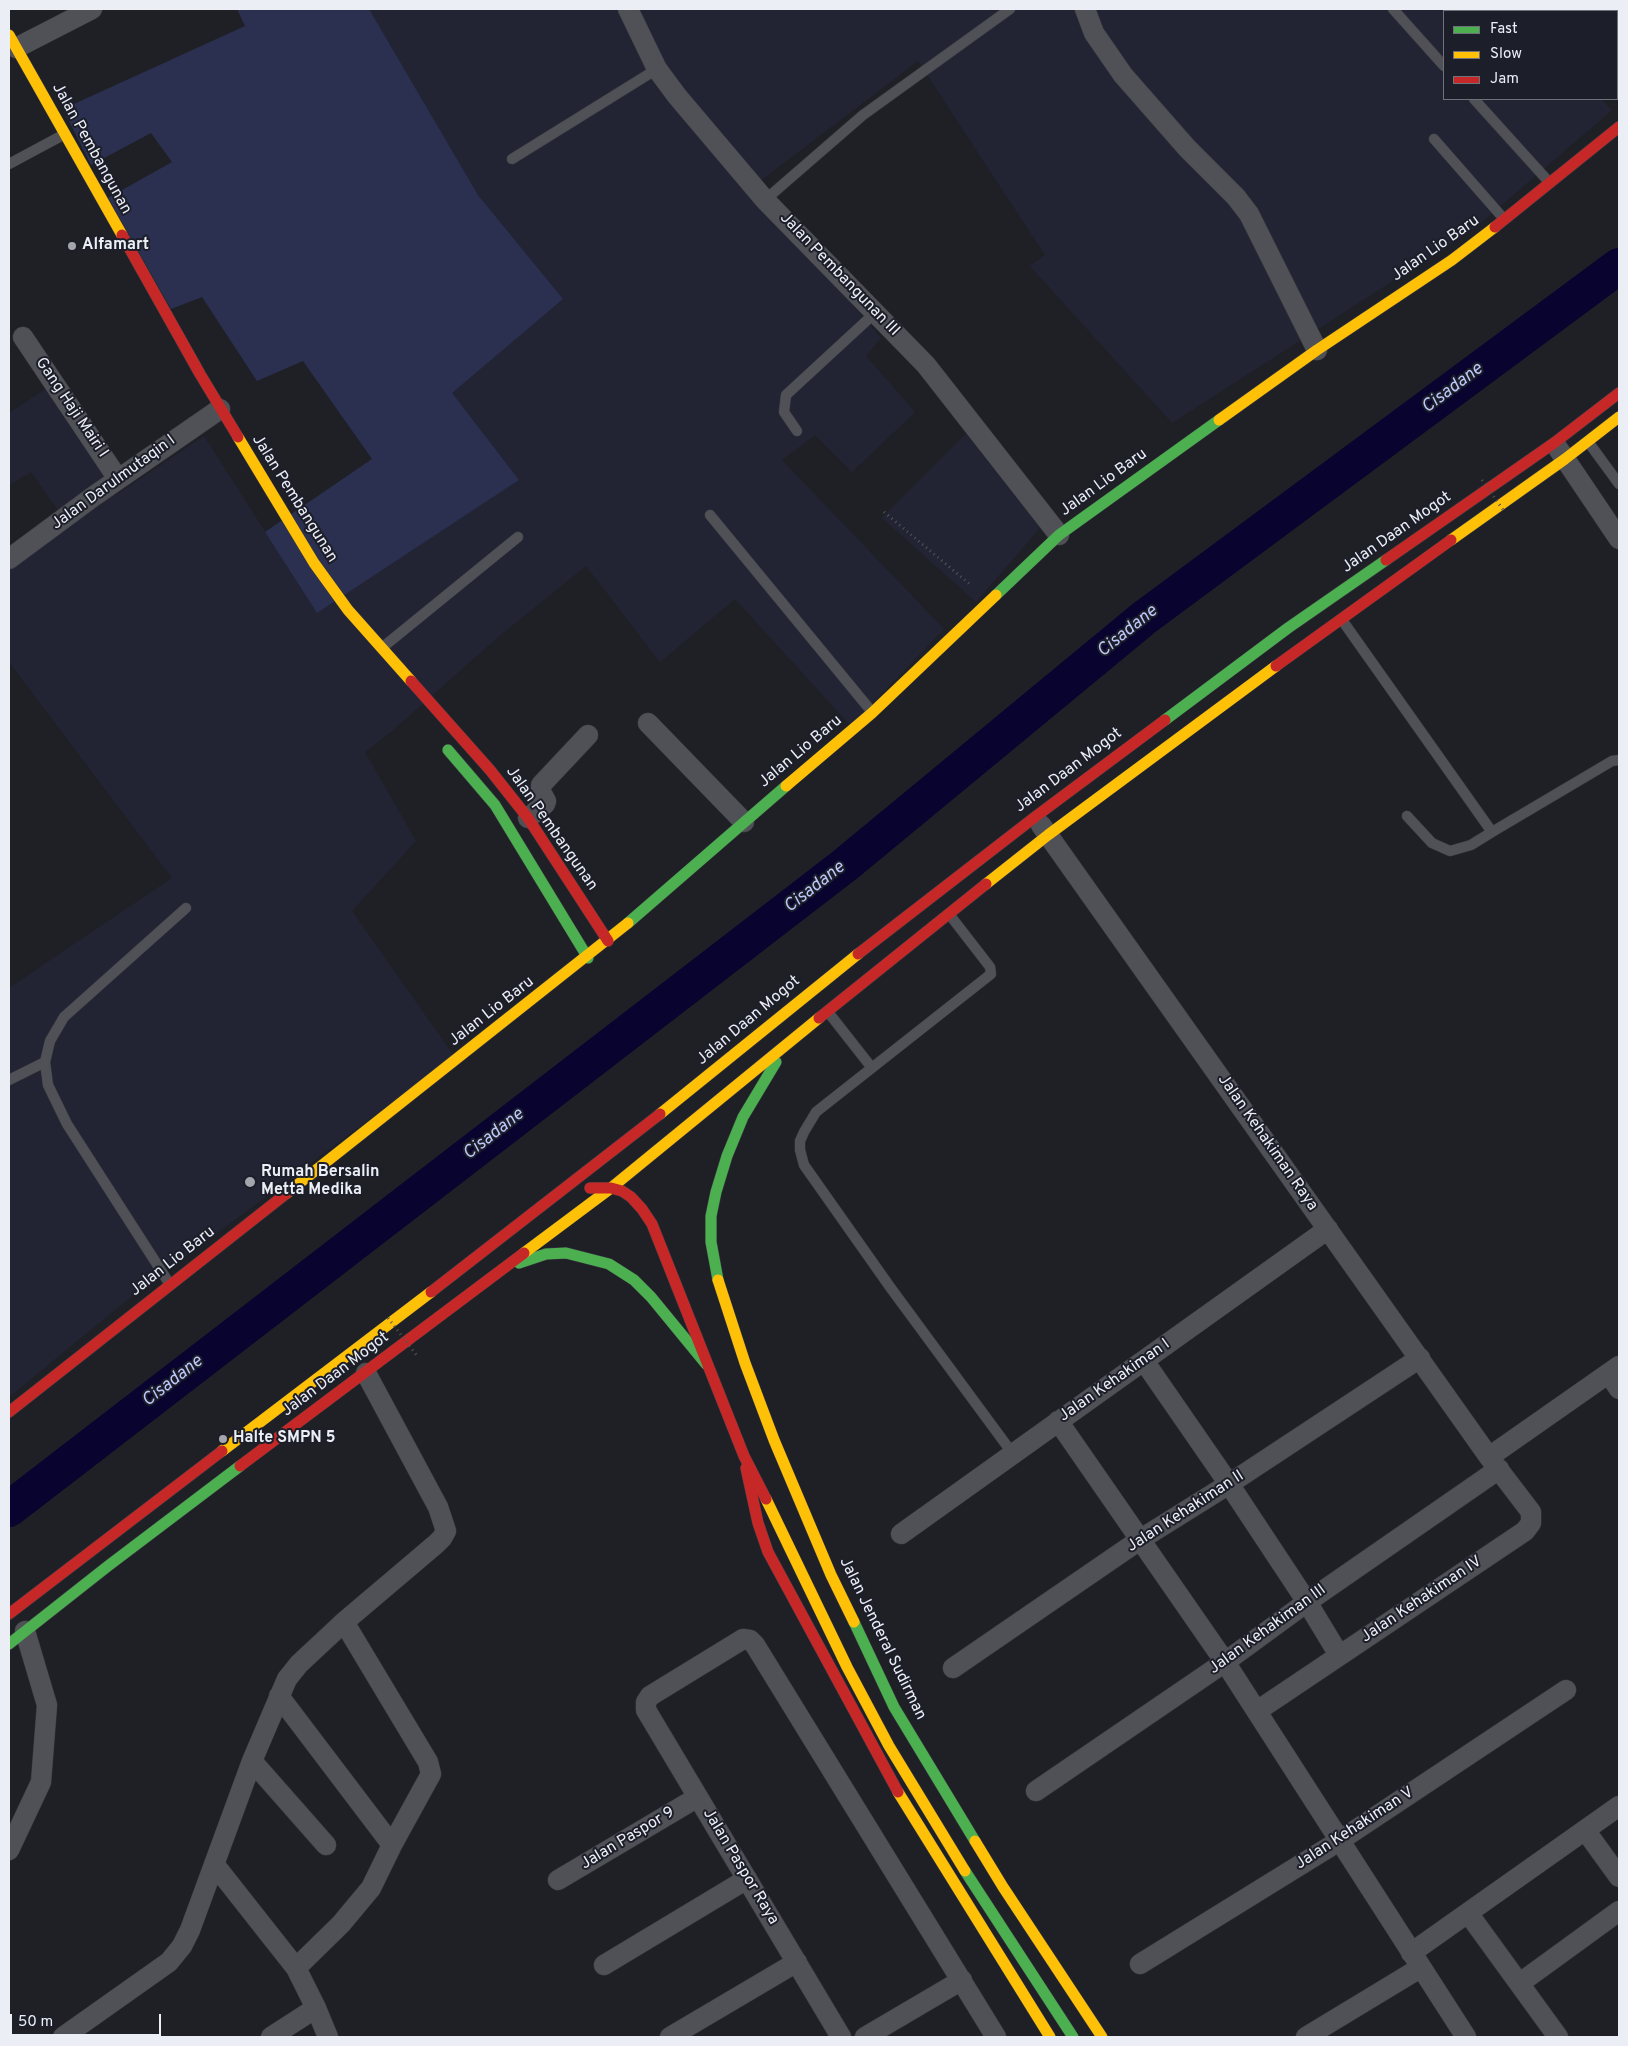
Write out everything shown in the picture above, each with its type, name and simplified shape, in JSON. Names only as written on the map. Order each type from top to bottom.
[{"type":"main road","name":"Jalan Pembangunan","points":[[12,41],[56,139],[210,415],[348,610],[490,770],[528,818],[578,898],[608,941]]},
{"type":"main road","name":"Jalan Lio Baru","points":[[9,1412],[588,958],[872,713],[1059,535],[1317,350],[1452,260],[1505,220],[1549,182],[1619,127]]},
{"type":"main road","name":"Jalan Daan Mogot","points":[[9,1644],[108,1566],[611,1188],[949,913],[1048,836],[1341,619],[1560,451],[1619,393]]},
{"type":"main road","name":"Jalan Daan Mogot","points":[[9,1614],[555,1197],[680,1099],[813,989],[1035,817],[1288,628],[1560,451],[1588,442],[1619,417]]},
{"type":"main road","name":"Jalan Pembangunan","points":[[443,744],[495,805],[588,958]]},
{"type":"main road","name":"Jalan Jenderal Sudirman","points":[[787,1044],[743,1117],[727,1156],[716,1192],[712,1216],[711,1242],[718,1280],[745,1363],[774,1440],[831,1575],[894,1707],[1003,1887],[1102,2037]]},
{"type":"main road","name":"Jalan Daan Mogot","points":[[555,1197],[580,1189],[611,1188]]},
{"type":"main road","points":[[611,1188],[622,1191],[631,1198],[652,1224],[744,1456],[778,1521],[847,1667],[889,1746],[980,1896],[1073,2037]]},
{"type":"main road","points":[[505,1268],[546,1254],[566,1253],[609,1264],[634,1280],[651,1296],[706,1364]]},
{"type":"main road","points":[[744,1456],[758,1524],[768,1552],[786,1587],[896,1789],[1050,2037]]},
{"type":"street","points":[[12,41],[92,9]]},
{"type":"street","name":"Jalan Pembangunan III","points":[[628,9],[657,69],[691,113],[765,200],[926,365],[1059,535]]},
{"type":"street","points":[[1085,9],[1094,32],[1123,75],[1187,148],[1236,197],[1249,214],[1317,350]]},
{"type":"street","name":"Gang Haji Mairi I","points":[[23,337],[118,479]]},
{"type":"street","name":"Jalan Darulmutaqin I","points":[[9,559],[118,479],[210,415]]},
{"type":"street","points":[[1560,451],[1619,539]]},
{"type":"street","points":[[648,723],[744,822]]},
{"type":"street","points":[[528,818],[545,804],[546,800],[541,792],[541,785],[588,735]]},
{"type":"street","name":"Jalan Kehakiman Raya","points":[[1035,817],[1494,1463]]},
{"type":"street","name":"Jalan Kehakiman I","points":[[902,1534],[1328,1229]]},
{"type":"street","name":"Jalan Kehakiman II","points":[[953,1668],[1142,1539],[1420,1358]]},
{"type":"street","points":[[1144,1361],[1307,1602],[1338,1655]]},
{"type":"street","points":[[63,2037],[168,1962],[182,1946],[190,1930],[252,1761],[287,1679],[299,1664],[344,1622],[436,1544],[446,1530],[444,1521],[362,1376]]},
{"type":"street","name":"Jalan Kehakiman III","points":[[1036,1790],[1225,1662],[1494,1463],[1616,1376]]},
{"type":"street","points":[[1058,1422],[1142,1539],[1225,1662],[1466,2037]]},
{"type":"street","name":"Jalan Kehakiman IV","points":[[1257,1711],[1525,1531],[1531,1523],[1531,1512],[1494,1463]]},
{"type":"street","points":[[296,1968],[341,1924],[371,1888],[431,1774],[428,1762],[344,1622]]},
{"type":"street","points":[[9,1850],[41,1782],[47,1705],[25,1631]]},
{"type":"street","name":"Jalan Paspor Raya","points":[[842,2037],[646,1710],[646,1702],[650,1696],[744,1639],[750,1640],[962,1980]]},
{"type":"street","name":"Jalan Kehakiman V","points":[[1140,1964],[1339,1841],[1566,1690]]},
{"type":"street","points":[[279,1696],[392,1845]]},
{"type":"street","points":[[252,1761],[326,1845]]},
{"type":"street","name":"Jalan Paspor 9","points":[[558,1880],[698,1797]]},
{"type":"street","points":[[1306,2037],[1416,1960],[1468,1913],[1619,1806]]},
{"type":"street","points":[[1585,1830],[1619,1877]]},
{"type":"street","points":[[214,1864],[296,1968],[328,2037]]},
{"type":"street","points":[[604,1965],[747,1879]]},
{"type":"street","points":[[1520,1983],[1619,1911]]},
{"type":"street","points":[[1468,1913],[1558,2037]]},
{"type":"street","points":[[670,2037],[797,1962]]},
{"type":"street","points":[[865,2037],[962,1980],[996,2037]]},
{"type":"street","points":[[271,2037],[316,2008]]},
{"type":"lane","points":[[765,200],[863,115],[1010,9]]},
{"type":"lane","points":[[1393,9],[1443,65]]},
{"type":"lane","points":[[512,159],[657,69]]},
{"type":"lane","points":[[1475,100],[1549,182]]},
{"type":"lane","points":[[9,164],[56,139]]},
{"type":"lane","points":[[1434,139],[1505,220]]},
{"type":"lane","points":[[797,431],[784,412],[786,395],[876,312]]},
{"type":"lane","points":[[1588,442],[1619,484]]},
{"type":"lane","points":[[710,515],[872,713]]},
{"type":"lane","points":[[381,649],[518,537]]},
{"type":"lane","points":[[1341,619],[1492,832]]},
{"type":"lane","points":[[1407,816],[1432,843],[1450,851],[1471,845],[1612,760],[1619,760]]},
{"type":"lane","points":[[170,1284],[67,1124],[48,1085],[45,1062],[50,1041],[64,1017],[186,908]]},
{"type":"lane","points":[[949,913],[990,967],[991,974],[816,1112],[809,1121],[800,1141],[800,1150],[804,1164],[890,1287],[1013,1454]]},
{"type":"lane","points":[[828,1012],[872,1068]]},
{"type":"lane","points":[[9,1080],[45,1062]]},
{"type":"path","points":[[1482,480],[1504,511]]},
{"type":"path","points":[[884,512],[971,585]]},
{"type":"path","points":[[388,1318],[418,1357]]},
{"type":"shaded area","points":[[237,9],[369,9],[478,195],[563,299],[452,393],[519,480],[317,613],[265,532],[372,459],[303,361],[257,381],[202,297],[171,309],[108,198],[172,162],[151,133],[91,165],[63,109],[245,26]]},
{"type":"shaded area","points":[[369,9],[1580,9],[1443,10],[1443,100],[1602,100],[1612,110],[1475,228],[1172,423],[1030,266],[1045,255],[918,61],[751,188],[881,338],[866,356],[915,412],[852,472],[815,435],[782,460],[944,629],[851,726],[735,599],[660,662],[586,566],[498,637],[392,731],[365,752],[416,841],[352,911],[454,1056],[121,1305],[9,1397],[9,988],[172,878],[9,662],[9,571],[69,526],[31,472],[9,485],[9,413],[47,388],[116,495],[204,436],[317,613],[519,480],[451,393],[563,299],[478,195]]},
{"type":"shaded area","points":[[966,434],[1040,528],[976,602],[882,518]]},
{"type":"waterway","name":"Cisadane","points":[[9,1509],[845,865],[1144,618],[1619,266]]},
{"type":"traffic: fast","points":[[996,595],[1059,535],[1219,420]]},
{"type":"traffic: fast","points":[[1165,720],[1288,628],[1386,560]]},
{"type":"traffic: fast","points":[[448,750],[495,805],[588,958]]},
{"type":"traffic: fast","points":[[628,923],[786,786]]},
{"type":"traffic: fast","points":[[718,1280],[711,1242],[711,1216],[716,1192],[727,1156],[743,1117],[776,1062]]},
{"type":"traffic: fast","points":[[519,1263],[546,1254],[566,1253],[609,1264],[634,1280],[651,1297],[706,1364]]},
{"type":"traffic: fast","points":[[9,1644],[240,1466]]},
{"type":"traffic: fast","points":[[854,1622],[894,1707],[975,1841]]},
{"type":"traffic: fast","points":[[965,1871],[1073,2037]]},
{"type":"traffic: slow","points":[[9,35],[122,235]]},
{"type":"traffic: slow","points":[[1219,420],[1317,350],[1452,260],[1495,227]]},
{"type":"traffic: slow","points":[[1451,540],[1565,459],[1619,417]]},
{"type":"traffic: slow","points":[[238,437],[314,563],[348,610],[411,681]]},
{"type":"traffic: slow","points":[[786,786],[872,713],[996,595]]},
{"type":"traffic: slow","points":[[986,884],[1048,835],[1276,666]]},
{"type":"traffic: slow","points":[[287,1193],[628,923]]},
{"type":"traffic: slow","points":[[660,1114],[858,954]]},
{"type":"traffic: slow","points":[[524,1253],[611,1188],[819,1018]]},
{"type":"traffic: slow","points":[[718,1280],[745,1363],[774,1440],[831,1575],[854,1622]]},
{"type":"traffic: slow","points":[[222,1451],[431,1292]]},
{"type":"traffic: slow","points":[[766,1499],[847,1667],[889,1746],[965,1871]]},
{"type":"traffic: slow","points":[[898,1792],[1050,2037]]},
{"type":"traffic: slow","points":[[975,1841],[1003,1887],[1102,2037]]},
{"type":"traffic: jam","points":[[1495,227],[1619,127]]},
{"type":"traffic: jam","points":[[122,235],[200,374],[238,437]]},
{"type":"traffic: jam","points":[[1386,560],[1554,443],[1619,393]]},
{"type":"traffic: jam","points":[[1276,666],[1451,540]]},
{"type":"traffic: jam","points":[[411,681],[490,770],[528,818],[608,941]]},
{"type":"traffic: jam","points":[[858,954],[1035,817],[1165,720]]},
{"type":"traffic: jam","points":[[819,1018],[986,884]]},
{"type":"traffic: jam","points":[[431,1292],[660,1114]]},
{"type":"traffic: jam","points":[[590,1188],[611,1188],[622,1191],[631,1197],[642,1209],[652,1224],[744,1456],[766,1499]]},
{"type":"traffic: jam","points":[[9,1412],[287,1193]]},
{"type":"traffic: jam","points":[[240,1466],[524,1253]]},
{"type":"traffic: jam","points":[[9,1614],[222,1451]]},
{"type":"traffic: jam","points":[[746,1468],[758,1523],[768,1552],[898,1792]]},
{"type":"place","name":"Alfamart","points":[[72,246]]},
{"type":"place","name":"Rumah Bersalin Metta Medika","points":[[250,1182]]},
{"type":"place","name":"Halte SMPN 5","points":[[223,1439]]}]
